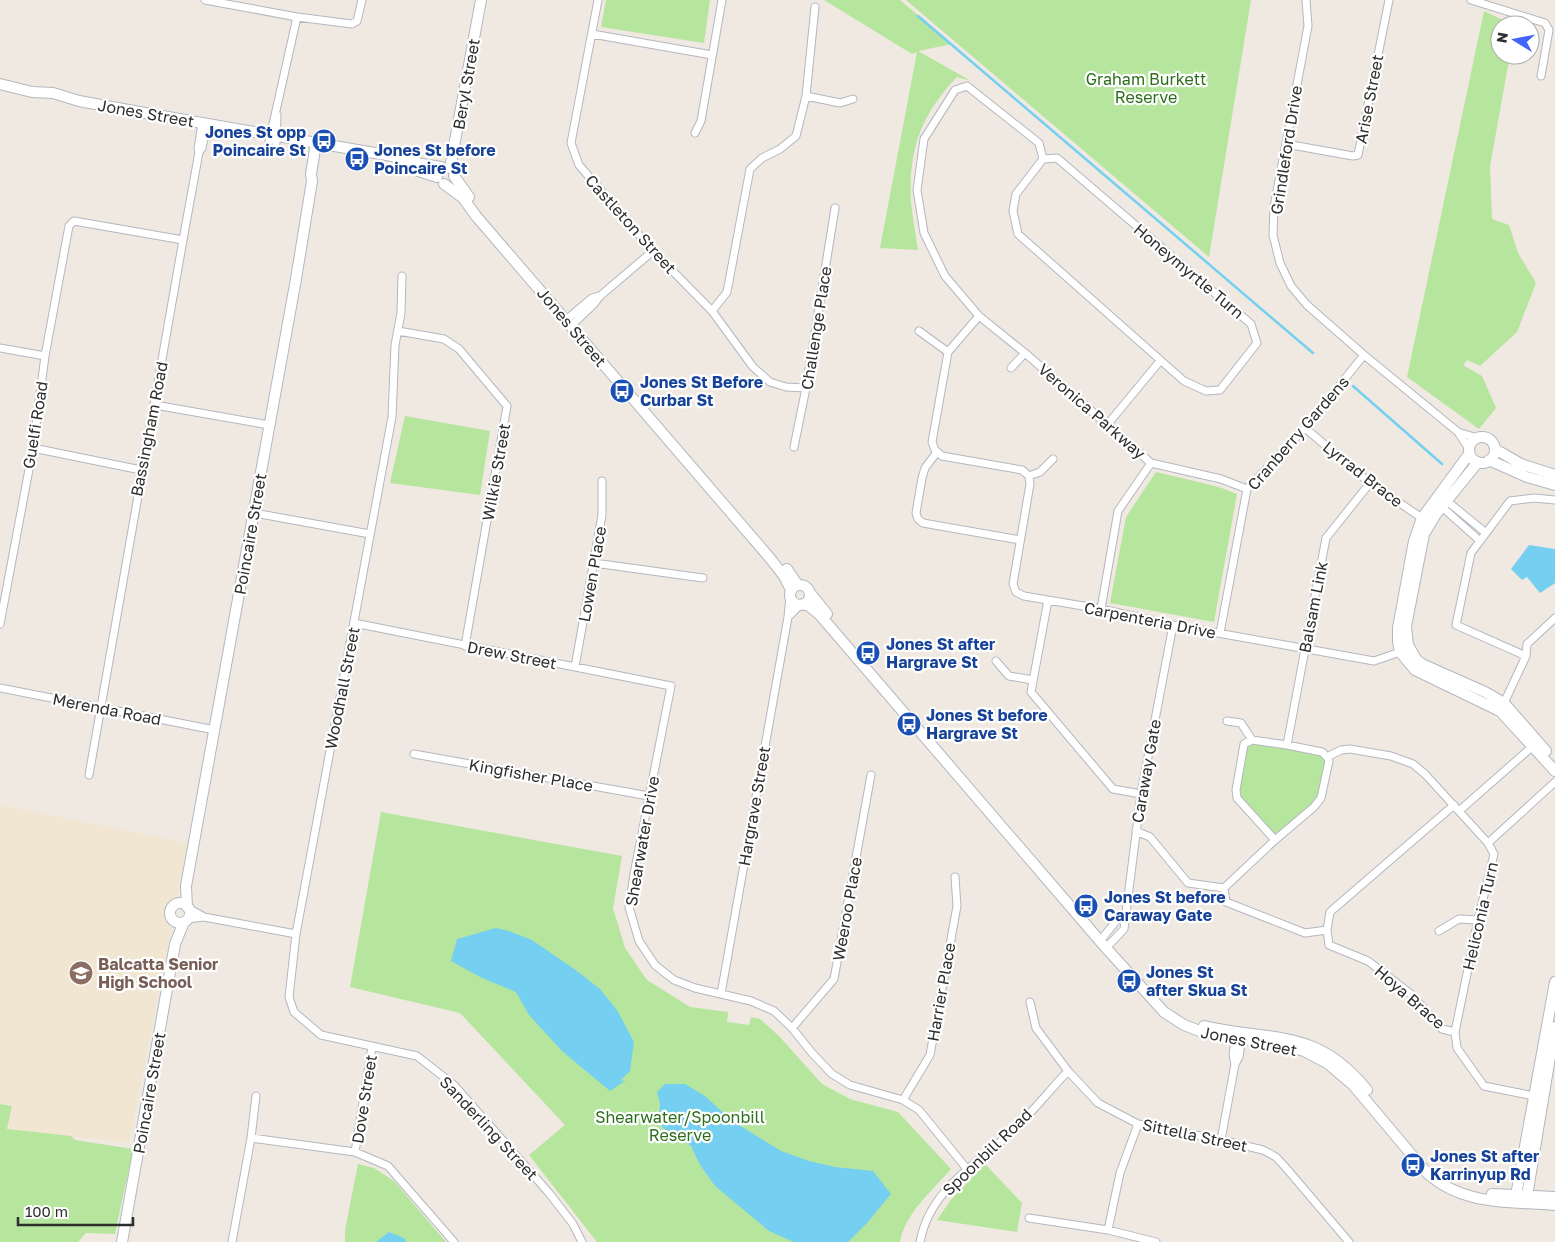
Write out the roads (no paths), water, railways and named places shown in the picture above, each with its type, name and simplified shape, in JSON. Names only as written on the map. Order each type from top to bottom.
[{"type":"street","points":[[205,0],[241,3],[297,16],[352,24],[357,21],[362,0]]},
{"type":"street","name":"Beryl Street","points":[[445,174],[481,0]]},
{"type":"street","name":"Castleton Street","points":[[598,0],[571,143],[579,165],[653,251],[712,312],[753,367],[770,382],[786,387],[806,388]]},
{"type":"street","points":[[695,133],[701,121],[722,0]]},
{"type":"street","name":"Grindleford Drive","points":[[1306,0],[1308,26],[1274,207],[1273,235],[1280,263],[1291,286],[1307,305],[1364,355],[1458,432],[1477,438],[1489,439],[1494,445],[1494,449],[1521,464],[1555,475]]},
{"type":"street","name":"Arise Street","points":[[1286,144],[1354,156],[1358,155],[1388,0]]},
{"type":"street","points":[[1471,0],[1545,23],[1550,30],[1541,76]]},
{"type":"street","points":[[712,312],[726,292],[750,169],[762,158],[780,149],[796,136],[806,96],[815,7]]},
{"type":"street","points":[[273,139],[276,109],[297,16]]},
{"type":"street","points":[[592,34],[712,55]]},
{"type":"street","name":"Jones Street","points":[[0,84],[25,91],[53,93],[79,101],[204,127]]},
{"type":"street","name":"Veronica Parkway","points":[[1043,159],[1039,143],[968,86],[955,90],[924,139],[917,190],[924,233],[945,276],[979,316],[1025,353],[1151,463],[1221,479],[1247,489]]},
{"type":"street","name":"Jones Street","points":[[0,92],[23,97],[54,99],[93,110],[318,147],[392,156],[445,174],[478,209],[778,567],[793,590],[794,603],[809,606],[819,614],[1105,942]]},
{"type":"street","points":[[806,96],[840,103],[853,99]]},
{"type":"street","name":"Bassingham Road","points":[[89,775],[141,470],[155,405],[199,152],[202,148],[204,127]]},
{"type":"street","name":"Poincaire Street","points":[[188,907],[186,886],[312,181],[316,174],[318,147]]},
{"type":"street","name":"Honeymyrtle Turn","points":[[1057,158],[1251,324],[1258,343],[1220,390],[1206,391],[1184,381],[1160,361],[1018,234],[1013,210],[1016,194],[1043,159],[1057,158]]},
{"type":"street","name":"Challenge Place","points":[[794,447],[806,388],[835,208]]},
{"type":"street","name":"Guelfi Road","points":[[0,624],[33,448],[45,356],[69,226],[74,221],[183,240]]},
{"type":"street","points":[[571,321],[592,298],[600,296],[653,251]]},
{"type":"street","name":"Woodhall Street","points":[[372,1047],[321,1035],[294,1012],[289,997],[296,934],[392,418],[395,345],[401,313],[402,276]]},
{"type":"street","points":[[979,316],[948,352],[932,442],[937,452],[942,456],[1022,470],[1029,476],[1040,472],[1053,459]]},
{"type":"street","name":"Wilkie Street","points":[[398,331],[444,339],[459,349],[507,406],[465,646]]},
{"type":"street","points":[[919,331],[948,352]]},
{"type":"street","points":[[0,348],[45,356]]},
{"type":"street","name":"Veronica Parkway","points":[[1011,368],[1025,353]]},
{"type":"street","name":"Cranberry Gardens","points":[[1220,633],[1247,489],[1305,428],[1364,355]]},
{"type":"street","points":[[1107,424],[1160,361]]},
{"type":"street","points":[[155,405],[269,426]]},
{"type":"street","name":"Lyrrad Brace","points":[[1305,428],[1370,483],[1422,518]]},
{"type":"street","name":"Grindleford Drive","points":[[1458,432],[1469,452],[1478,462]]},
{"type":"street","points":[[1477,438],[1471,442],[1469,452],[1422,518],[1414,541],[1398,628],[1400,652],[1415,670],[1500,711],[1555,771]]},
{"type":"street","points":[[33,448],[141,470]]},
{"type":"street","points":[[1494,449],[1494,454],[1489,460],[1478,462],[1436,514],[1424,534],[1406,626],[1408,645],[1411,653],[1422,664],[1485,692],[1504,703],[1555,761]]},
{"type":"street","points":[[937,452],[925,468],[922,478],[916,513],[918,519],[923,523],[1020,540]]},
{"type":"street","points":[[1489,460],[1527,477],[1555,485]]},
{"type":"street","points":[[1101,610],[1118,511],[1151,463]]},
{"type":"street","name":"Carpenteria Drive","points":[[1029,476],[1030,484],[1013,584],[1016,592],[1024,596],[1173,625],[1374,660],[1400,652]]},
{"type":"street","name":"Lowen Place","points":[[575,667],[602,515],[602,481]]},
{"type":"street","name":"Balsam Link","points":[[1287,745],[1326,538],[1370,483]]},
{"type":"street","points":[[1526,656],[1456,625],[1471,553],[1479,540],[1510,501],[1534,498],[1555,500]]},
{"type":"street","points":[[1445,504],[1486,533]]},
{"type":"street","points":[[1445,504],[1479,540]]},
{"type":"street","points":[[254,513],[370,534]]},
{"type":"street","points":[[594,563],[703,578]]},
{"type":"street","name":"Jones Street","points":[[793,590],[807,587],[810,593],[1154,1002],[1175,1020],[1194,1030],[1205,1033],[1239,1035],[1290,1046],[1327,1062],[1354,1085],[1420,1165],[1436,1181],[1452,1191],[1474,1199],[1555,1197]]},
{"type":"street","name":"Hargrave Street","points":[[720,994],[793,590]]},
{"type":"street","points":[[788,618],[809,600],[810,593]]},
{"type":"street","points":[[1048,600],[1031,692],[1113,789],[1141,794]]},
{"type":"street","points":[[1504,703],[1526,656],[1527,644],[1555,618]]},
{"type":"street","name":"Drew Street","points":[[354,623],[671,686]]},
{"type":"street","name":"Caraway Gate","points":[[1105,942],[1117,920],[1125,918],[1128,906],[1141,794],[1173,625]]},
{"type":"street","points":[[996,661],[1009,676],[1033,680]]},
{"type":"street","name":"Shearwater Drive","points":[[671,686],[629,907],[634,930],[639,941],[655,965],[674,980],[695,988],[763,1005],[774,1011],[792,1028],[832,1074],[850,1085],[903,1100],[919,1110],[967,1169]]},
{"type":"street","name":"Merenda Road","points":[[0,688],[214,730]]},
{"type":"street","points":[[1227,721],[1241,723],[1252,740]]},
{"type":"street","points":[[1224,888],[1275,840],[1314,807],[1321,798],[1329,761],[1322,752],[1252,740],[1244,744],[1236,790],[1237,798],[1275,840]]},
{"type":"street","points":[[1459,811],[1533,746]]},
{"type":"street","name":"Heliconia Turn","points":[[1327,756],[1341,750],[1350,749],[1391,756],[1413,764],[1426,774],[1454,805],[1488,843],[1494,854],[1478,920],[1455,1032]]},
{"type":"street","name":"Kingfisher Place","points":[[414,754],[649,796]]},
{"type":"street","name":"Weeroo Place","points":[[792,1028],[834,979],[871,775]]},
{"type":"street","points":[[1488,843],[1555,782]]},
{"type":"street","points":[[1224,888],[1226,902],[1306,933],[1327,930],[1330,912],[1454,805]]},
{"type":"street","points":[[1136,831],[1150,838],[1188,883],[1224,888]]},
{"type":"street","name":"Harrier Place","points":[[903,1100],[930,1055],[957,906],[955,878]]},
{"type":"street","name":"Poincaire Street","points":[[176,904],[186,886]]},
{"type":"street","points":[[204,917],[177,922],[171,918],[170,910],[176,904],[183,904],[204,917],[296,934]]},
{"type":"street","points":[[186,921],[190,914],[188,907]]},
{"type":"street","name":"Poincaire Street","points":[[171,918],[175,944]]},
{"type":"street","points":[[1439,931],[1459,919],[1478,920]]},
{"type":"street","name":"Poincaire Street","points":[[122,1242],[175,944],[186,921]]},
{"type":"street","name":"Hoya Brace","points":[[1327,930],[1329,945],[1368,961],[1411,994],[1442,1029],[1455,1032],[1457,1048],[1484,1086],[1534,1096]]},
{"type":"street","points":[[1521,1199],[1534,1096],[1555,982]]},
{"type":"street","name":"Sittella Street","points":[[1030,1002],[1036,1028],[1068,1071],[1098,1103],[1138,1124],[1263,1150],[1276,1157],[1349,1242]]},
{"type":"street","points":[[1521,1199],[1552,1063],[1555,1028]]},
{"type":"street","points":[[1221,1140],[1235,1064],[1239,1057],[1239,1035]]},
{"type":"street","name":"Dove Street","points":[[355,1152],[372,1047]]},
{"type":"street","name":"Sanderling Street","points":[[372,1047],[417,1056],[454,1085],[549,1193],[573,1224],[582,1242]]},
{"type":"street","name":"Spoonbill Road","points":[[920,1242],[922,1230],[940,1196],[967,1169],[1006,1137],[1068,1071]]},
{"type":"street","points":[[232,1242],[251,1138],[256,1096]]},
{"type":"street","points":[[1108,1230],[1120,1173],[1138,1124]]},
{"type":"street","points":[[251,1138],[355,1152],[388,1166],[454,1242]]},
{"type":"street","name":"Jones Street","points":[[1521,1199],[1555,1205]]},
{"type":"street","points":[[1029,1218],[1108,1230],[1140,1241],[1156,1242]]},
{"type":"water","points":[[1529,545],[1555,549],[1555,583],[1540,593],[1527,577],[1522,580],[1511,569]]},
{"type":"water","points":[[496,928],[532,940],[600,989],[617,1010],[634,1042],[630,1071],[620,1081],[626,1080],[610,1091],[562,1051],[529,1015],[516,992],[482,978],[451,961],[457,939]]},
{"type":"water","points":[[665,1084],[685,1084],[705,1096],[731,1120],[781,1151],[809,1161],[835,1167],[873,1171],[891,1194],[868,1222],[848,1242],[794,1242],[769,1231],[715,1186],[700,1165],[691,1146],[663,1128],[659,1120],[660,1104],[657,1092]]},
{"type":"water","points":[[389,1232],[404,1238],[406,1242],[376,1242]]},
{"type":"waterway","points":[[918,16],[1313,353]]},
{"type":"waterway","points":[[1353,386],[1442,464]]},
{"type":"place","name":"Jones St opp Poincaire St","points":[[324,141]]},
{"type":"place","name":"Jones St before Poincaire St","points":[[357,159]]},
{"type":"place","name":"Jones St Before Curbar St","points":[[622,391]]},
{"type":"place","name":"Jones St after Hargrave St","points":[[868,653]]},
{"type":"place","name":"Jones St before Hargrave St","points":[[909,724]]},
{"type":"place","name":"Jones St before Caraway Gate","points":[[1086,906]]},
{"type":"place","name":"Balcatta Senior High School","points":[[81,973]]},
{"type":"place","name":"Jones St after Skua St","points":[[1129,981]]},
{"type":"place","name":"Jones St after Karrinyup Rd","points":[[1413,1165]]},
{"type":"park label","name":"Graham Burkett Reserve","points":[[1146,88]]},
{"type":"park label","name":"Shearwater/Spoonbill Reserve","points":[[680,1126]]}]
